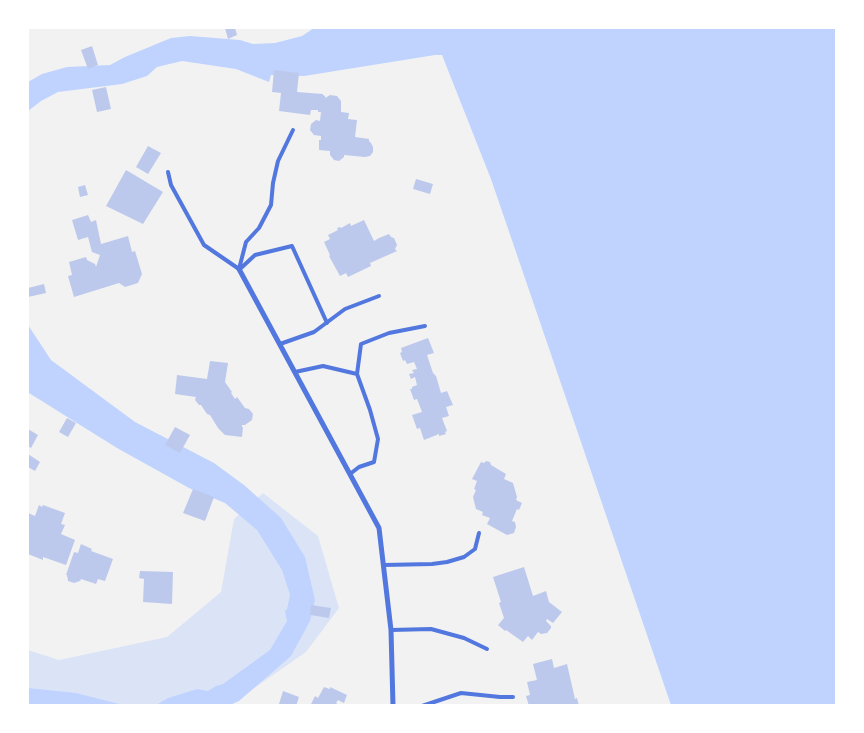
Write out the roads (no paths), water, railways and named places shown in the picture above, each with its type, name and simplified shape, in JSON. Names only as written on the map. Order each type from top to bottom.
[{"type":"street","points":[[239,269],[379,528],[392,630],[393,706]]},
{"type":"lane","points":[[239,269],[246,242],[259,228],[271,205],[278,161],[293,130]]},
{"type":"lane","points":[[168,172],[171,185],[204,245],[239,269]]},
{"type":"lane","points":[[239,269],[255,255],[292,246],[327,323]]},
{"type":"lane","points":[[280,344],[314,332],[345,310],[379,296]]},
{"type":"lane","points":[[350,474],[359,467],[374,462],[378,439],[357,374],[361,344],[389,333],[424,326]]},
{"type":"lane","points":[[295,372],[323,366],[357,374]]},
{"type":"lane","points":[[384,565],[432,564],[464,557],[475,549],[479,533]]},
{"type":"lane","points":[[392,630],[432,629],[464,638],[487,649]]},
{"type":"lane","points":[[422,706],[461,693],[513,697]]},
{"type":"water","points":[[314,28],[836,28],[836,705],[671,705],[491,179],[442,55],[304,76],[271,75],[269,82],[236,69],[182,61],[157,67],[147,76],[122,84],[58,92],[28,111],[28,82],[42,74],[67,67],[110,65],[171,38],[190,36],[240,40],[253,44],[275,43],[302,36]]},
{"type":"water","points":[[28,325],[51,360],[135,422],[214,463],[244,485],[281,518],[305,557],[315,600],[310,621],[291,656],[239,701],[230,705],[156,705],[168,698],[197,689],[208,691],[223,684],[270,650],[287,621],[285,611],[290,595],[282,570],[257,530],[225,503],[189,488],[117,448],[29,393]]},
{"type":"water","points":[[28,688],[76,693],[123,705],[28,705]]}]
